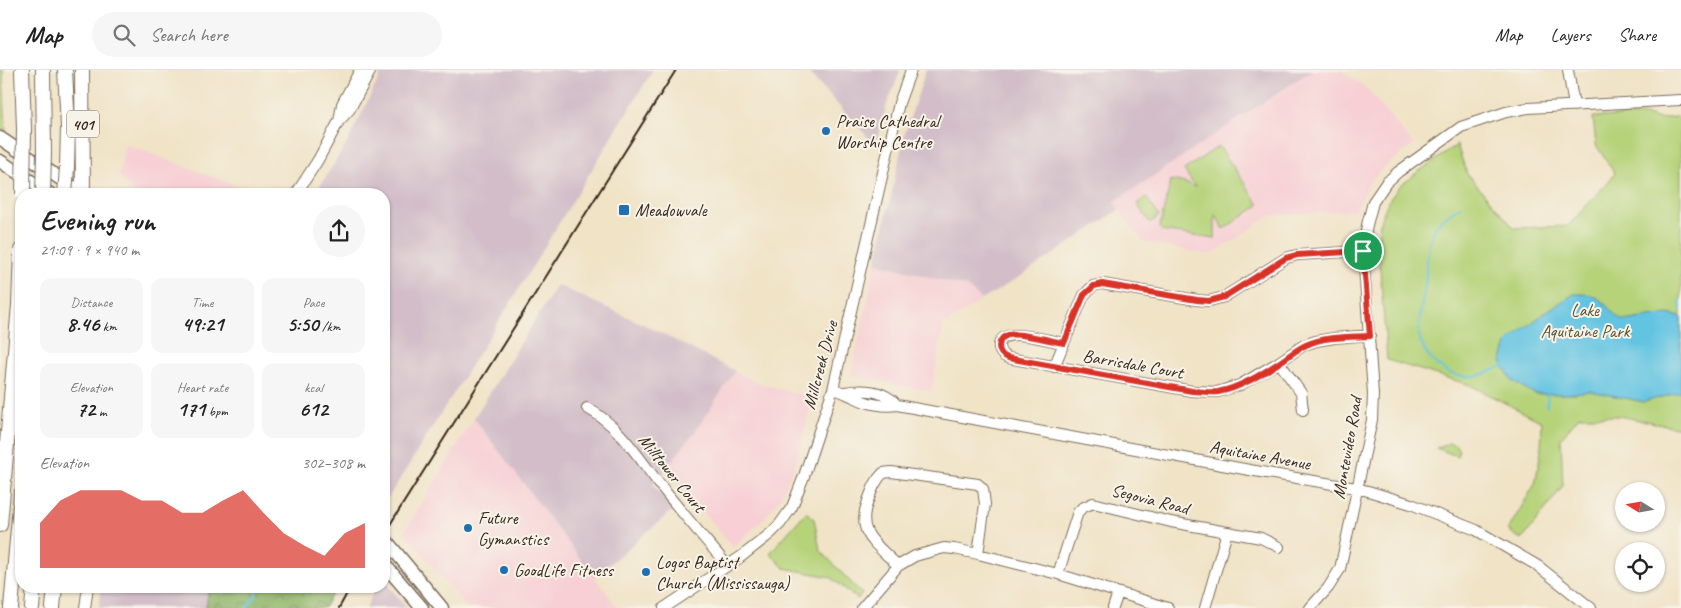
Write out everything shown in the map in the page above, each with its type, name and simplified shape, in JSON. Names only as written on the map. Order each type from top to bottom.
[{"type":"highway","points":[[21,70],[24,129],[23,188]]},
{"type":"highway","name":"401","points":[[43,70],[43,188]]},
{"type":"highway","name":"401","points":[[65,70],[68,127],[65,188]]},
{"type":"highway","name":"401","points":[[82,70],[83,188]]},
{"type":"highway","points":[[0,525],[15,351]]},
{"type":"highway","points":[[11,608],[15,562]]},
{"type":"highway","points":[[32,608],[33,593]]},
{"type":"highway","points":[[53,608],[54,593]]},
{"type":"main road","points":[[0,138],[74,188]]},
{"type":"main road","points":[[0,161],[41,188]]},
{"type":"main road","points":[[390,545],[442,608]]},
{"type":"main road","points":[[390,571],[422,608]]},
{"type":"street","points":[[339,121],[342,104],[360,70]]},
{"type":"street","points":[[300,188],[318,160],[339,121],[350,110],[370,70]]},
{"type":"street","name":"Millcreek Drive","points":[[664,608],[770,534],[792,507],[833,389],[899,103],[911,70]]},
{"type":"street","points":[[1568,70],[1574,106]]},
{"type":"street","name":"Montevideo Road","points":[[1310,608],[1328,588],[1340,569],[1372,420],[1370,336],[1363,251],[1373,202],[1386,183],[1398,172],[1462,127],[1506,112],[1528,108],[1681,100]]},
{"type":"street","points":[[1054,367],[1084,295],[1094,286],[1102,284],[1209,301],[1224,297],[1286,258],[1297,255],[1363,251]]},
{"type":"street","name":"Barrisdale Court","points":[[1064,343],[1019,335],[1008,336],[1002,339],[999,351],[1002,356],[1054,367],[1192,391],[1217,392],[1240,385],[1304,345],[1334,338],[1370,336]]},
{"type":"street","points":[[1279,362],[1301,393],[1304,410]]},
{"type":"street","name":"Aquitaine Avenue","points":[[833,389],[845,392],[857,399],[888,406],[897,405],[1356,488],[1416,506],[1476,530],[1538,566],[1591,608]]},
{"type":"street","name":"Milltower Court","points":[[587,408],[601,415],[612,424],[685,516],[727,565]]},
{"type":"street","points":[[898,566],[868,536],[864,528],[866,508],[876,480],[883,473],[887,472],[978,484],[984,489],[986,504],[978,554]]},
{"type":"street","name":"Segovia Road","points":[[1058,574],[1078,512],[1093,503],[1171,522],[1261,538],[1279,547]]},
{"type":"street","points":[[1205,608],[1227,532]]},
{"type":"street","points":[[862,608],[898,566],[915,556],[944,548],[954,548],[1058,574],[1168,608]]},
{"type":"street","points":[[85,608],[87,593]]},
{"type":"street","points":[[1113,608],[1118,593]]},
{"type":"shaded area","points":[[383,70],[653,70],[390,495],[390,188],[319,188],[347,143]]},
{"type":"shaded area","points":[[806,70],[901,70],[887,104],[875,145]]},
{"type":"shaded area","points":[[926,70],[1312,70],[1114,202],[1119,210],[982,300],[967,287],[876,263],[905,133]]},
{"type":"shaded area","points":[[1312,70],[1340,70],[1367,89],[1414,145],[1384,167],[1370,182],[1356,210],[1270,216],[1211,255],[1143,242],[1113,202]]},
{"type":"shaded area","points":[[125,144],[243,188],[130,188],[119,176]]},
{"type":"shaded area","points":[[876,263],[967,287],[982,300],[944,325],[931,392],[851,375]]},
{"type":"shaded area","points":[[557,285],[645,325],[735,371],[694,433],[653,485],[673,510],[594,577],[474,418]]},
{"type":"shaded area","points":[[735,371],[755,382],[810,397],[810,410],[794,468],[781,496],[768,514],[733,548],[665,470],[694,433]]},
{"type":"shaded area","points":[[474,418],[618,608],[467,608],[404,532]]},
{"type":"shaded area","points":[[390,587],[407,608],[366,608],[373,593],[390,593]]},
{"type":"shaded area","points":[[100,593],[208,593],[206,608],[99,608]]},
{"type":"green space","points":[[0,70],[3,70],[6,133],[0,129]]},
{"type":"green space","name":"Lake Aquitaine Park","points":[[1647,115],[1660,119],[1681,116],[1681,428],[1619,416],[1579,416],[1561,438],[1563,486],[1522,540],[1508,530],[1535,484],[1541,451],[1542,422],[1470,385],[1387,360],[1378,244],[1380,221],[1388,202],[1399,187],[1457,145],[1467,174],[1514,228],[1568,226],[1615,174],[1596,145],[1593,117]]},
{"type":"green space","points":[[1219,146],[1259,205],[1224,229],[1215,215],[1215,239],[1162,231],[1160,226],[1171,180],[1189,184],[1196,188],[1184,170]]},
{"type":"green space","points":[[1146,197],[1159,216],[1150,223],[1137,204]]},
{"type":"green space","points":[[1449,443],[1456,445],[1459,451],[1457,456],[1436,448]]},
{"type":"green space","points":[[806,512],[814,519],[820,550],[862,594],[858,599],[830,577],[784,568],[770,553]]},
{"type":"green space","points":[[208,593],[333,593],[324,608],[206,608]]},
{"type":"water","points":[[1574,294],[1584,294],[1598,298],[1623,321],[1668,314],[1681,317],[1681,392],[1644,402],[1590,391],[1568,394],[1535,394],[1512,381],[1501,362],[1508,341],[1550,309]]},
{"type":"waterway","points":[[1461,206],[1439,222],[1433,232],[1428,254],[1420,319],[1419,331],[1421,341],[1430,358],[1438,366],[1455,375],[1465,377],[1479,375],[1504,366]]},
{"type":"waterway","points":[[1680,300],[1681,310]]},
{"type":"waterway","points":[[1547,407],[1548,391]]},
{"type":"waterway","points":[[246,608],[256,593]]},
{"type":"railway","points":[[390,524],[676,70]]},
{"type":"railway","points":[[339,608],[347,593]]},
{"type":"place","name":"Praise Cathedral Worship Centre","points":[[826,131]]},
{"type":"place","name":"Meadowvale","points":[[624,210]]},
{"type":"place","name":"Future Gymanstics","points":[[468,528]]},
{"type":"place","name":"GoodLife Fitness","points":[[504,570]]},
{"type":"place","name":"Logos Baptist Church (Mississauga)","points":[[646,572]]},
{"type":"route","points":[[1363,251],[1370,336],[1334,338],[1304,345],[1279,362],[1228,390],[1217,392],[1192,391],[1008,358],[1002,356],[999,351],[1002,339],[1008,336],[1019,335],[1064,343],[1084,295],[1094,286],[1102,284],[1209,301],[1224,297],[1272,265],[1286,258],[1297,255],[1363,251]]}]
